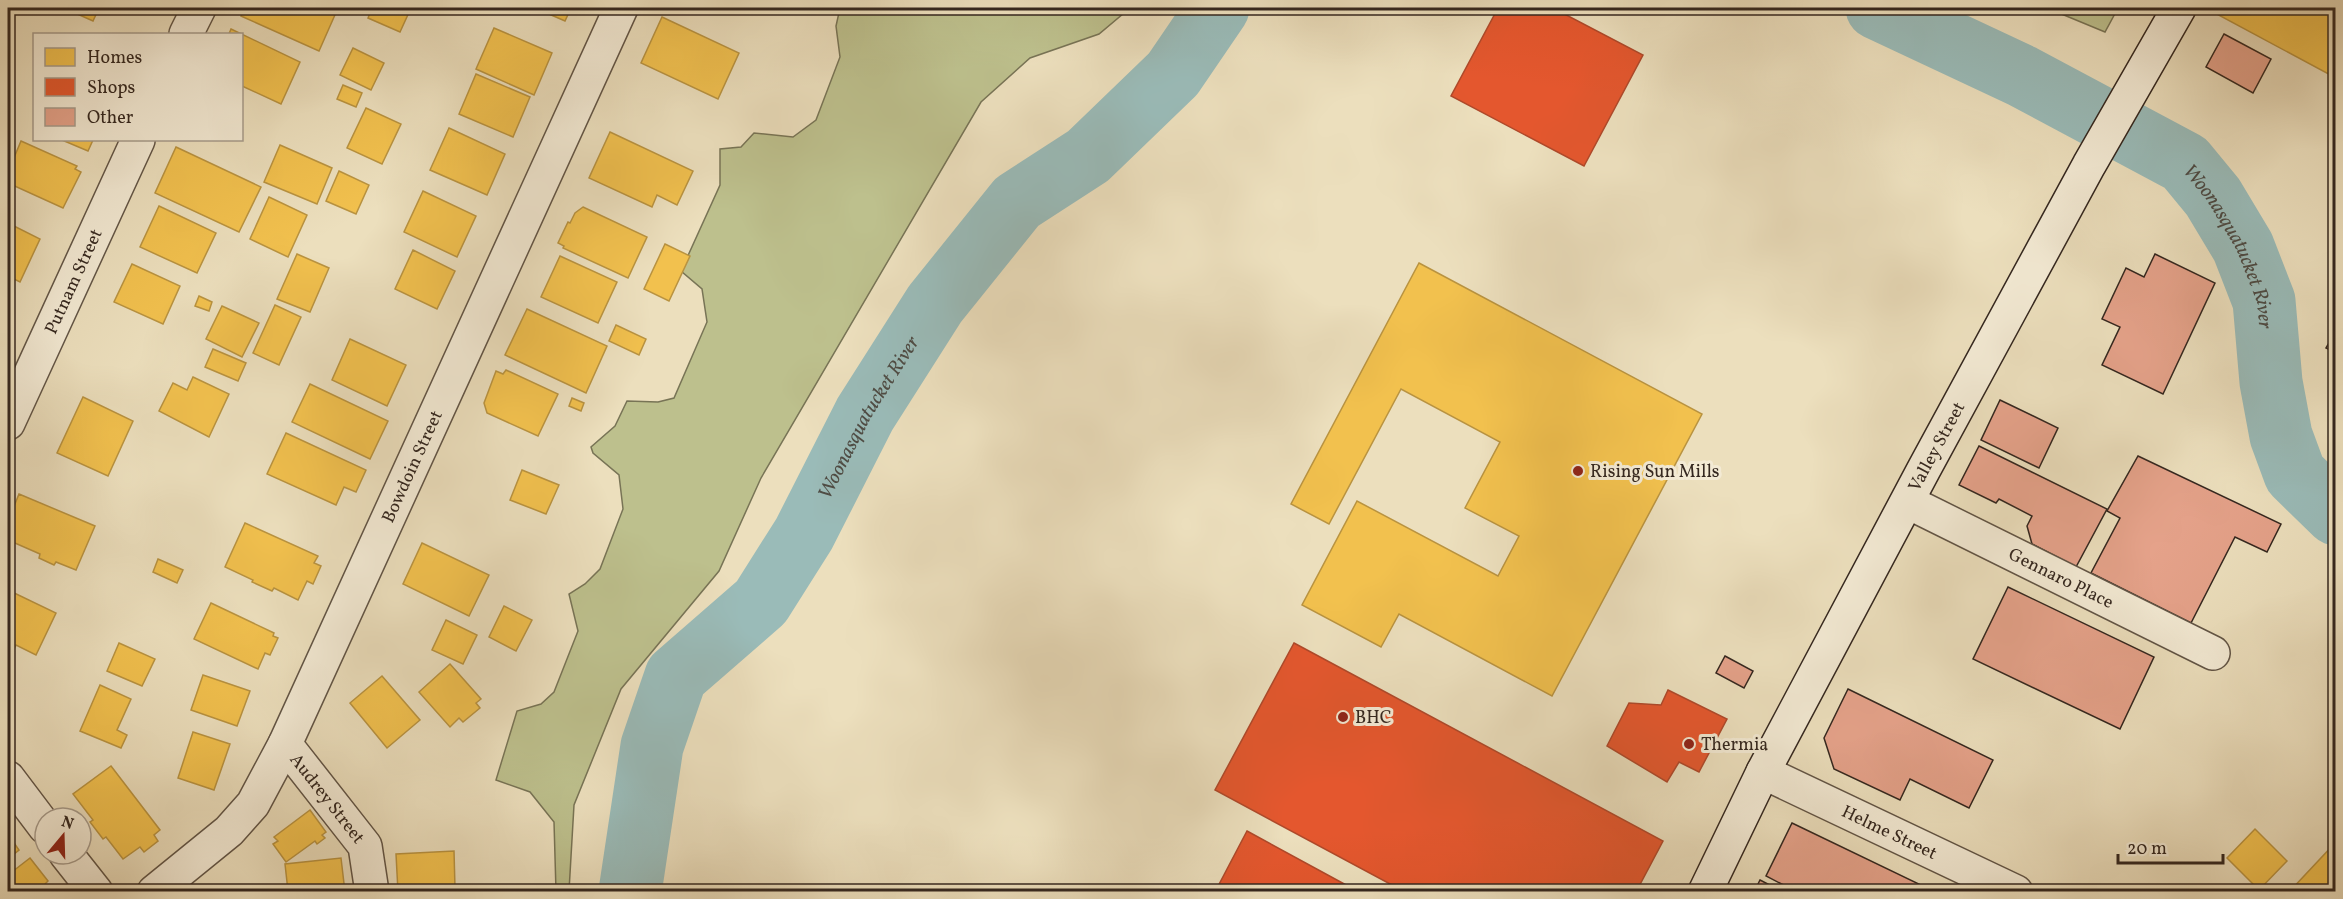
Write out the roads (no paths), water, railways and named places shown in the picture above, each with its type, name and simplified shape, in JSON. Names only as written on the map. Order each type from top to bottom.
[{"type":"street","points":[[186,33],[199,8]]},
{"type":"street","name":"Bowdoin Street","points":[[154,891],[229,831],[253,804],[285,744],[621,8]]},
{"type":"street","name":"Valley Street","points":[[1704,891],[1763,772],[2089,165],[2179,8]]},
{"type":"street","name":"Putnam Street","points":[[8,423],[138,141]]},
{"type":"street","name":"Gennaro Place","points":[[1908,502],[2213,653]]},
{"type":"street","name":"Audrey Street","points":[[285,744],[365,846],[372,891]]},
{"type":"street","name":"Helme Street","points":[[1763,772],[2016,891]]},
{"type":"street","points":[[8,778],[33,810]]},
{"type":"street","points":[[76,866],[96,891]]},
{"type":"waterway","name":"Woonasquatucket River","points":[[630,892],[652,746],[676,676],[761,602],[804,534],[865,414],[935,304],[1017,202],[1088,156],[1173,74],[1218,8]]},
{"type":"waterway","name":"Woonasquatucket River","points":[[1877,8],[2022,76],[2185,163],[2213,197],[2243,247],[2264,301],[2271,382],[2281,436],[2295,474],[2336,514]]},
{"type":"place","name":"Rising Sun Mills","points":[[1578,471]]},
{"type":"place","name":"BHC","points":[[1343,717]]},
{"type":"place","name":"Thermia","points":[[1689,744]]}]
